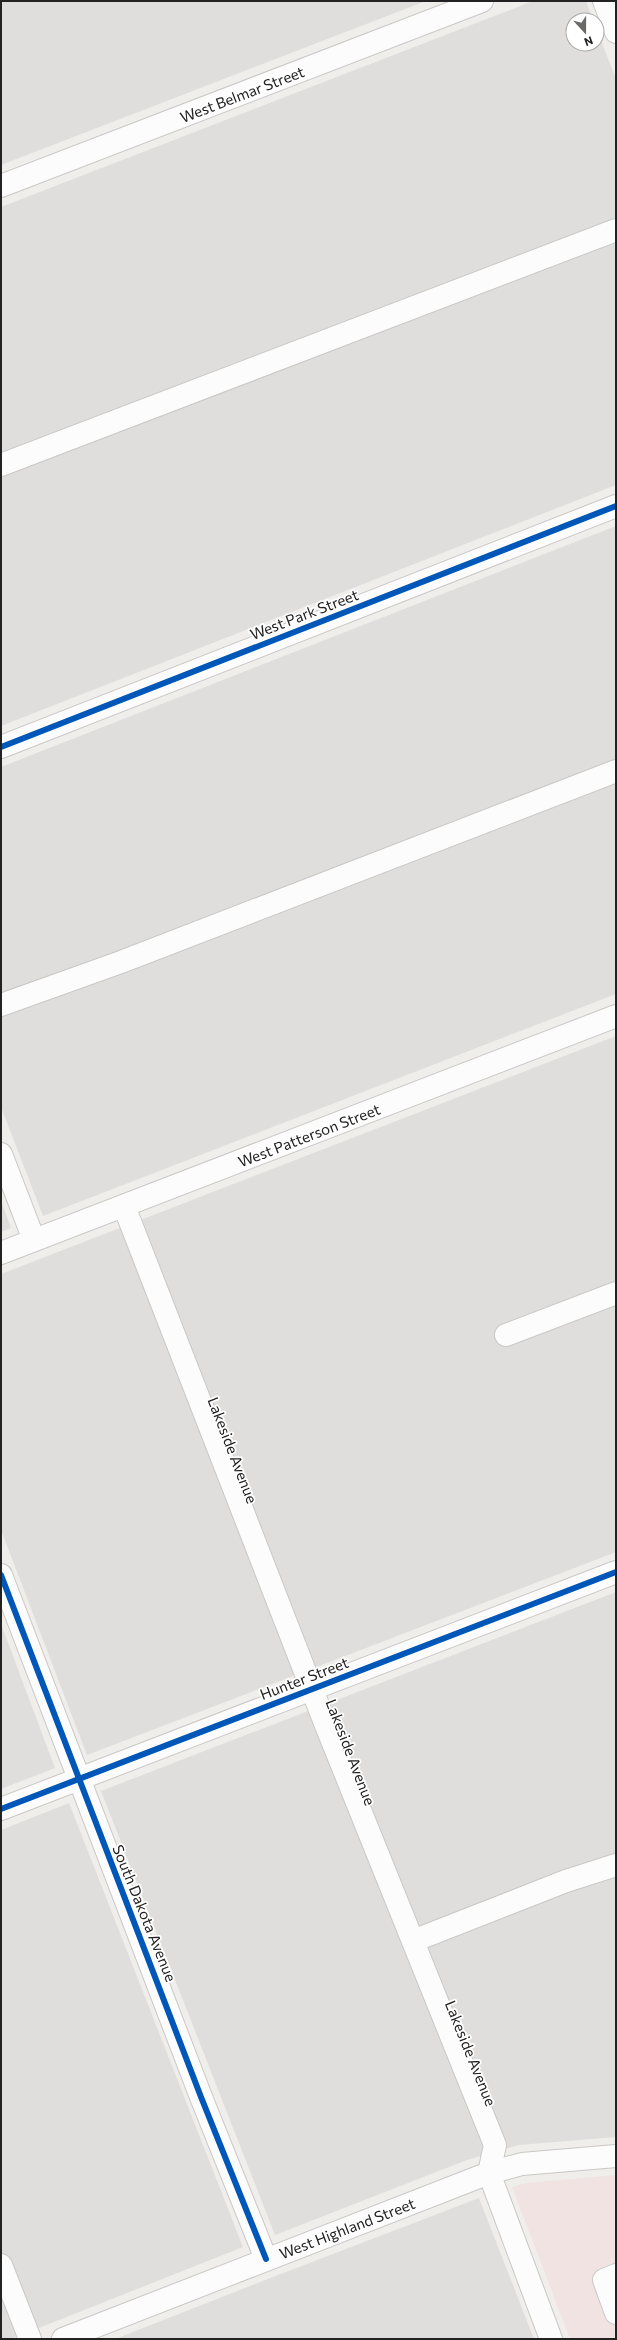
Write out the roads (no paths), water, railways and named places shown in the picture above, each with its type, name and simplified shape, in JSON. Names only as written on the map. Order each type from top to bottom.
[{"type":"street","name":"West Belmar Street","points":[[1,186],[482,1]]},
{"type":"street","points":[[604,1],[616,32]]},
{"type":"street","points":[[1,465],[616,230]]},
{"type":"street","name":"West Park Street","points":[[1,746],[616,506]]},
{"type":"street","points":[[1,1005],[121,962],[616,771]]},
{"type":"street","name":"West Patterson Street","points":[[1,1253],[616,1016]]},
{"type":"street","points":[[1,1154],[34,1240]]},
{"type":"street","name":"Lakeside Avenue","points":[[124,1206],[312,1689],[495,2145],[489,2173]]},
{"type":"street","points":[[506,1335],[616,1293]]},
{"type":"street","name":"Hunter Street","points":[[1,1809],[616,1572]]},
{"type":"street","name":"South Dakota Avenue","points":[[1,1575],[78,1779],[266,2259]]},
{"type":"street","points":[[412,1941],[566,1881],[616,1864]]},
{"type":"street","name":"West Highland Street","points":[[63,2339],[489,2173],[522,2164],[616,2156]]},
{"type":"street","points":[[489,2173],[551,2339]]},
{"type":"street","points":[[1,2265],[30,2339]]},
{"type":"street","points":[[616,2275],[604,2280],[616,2313]]}]
